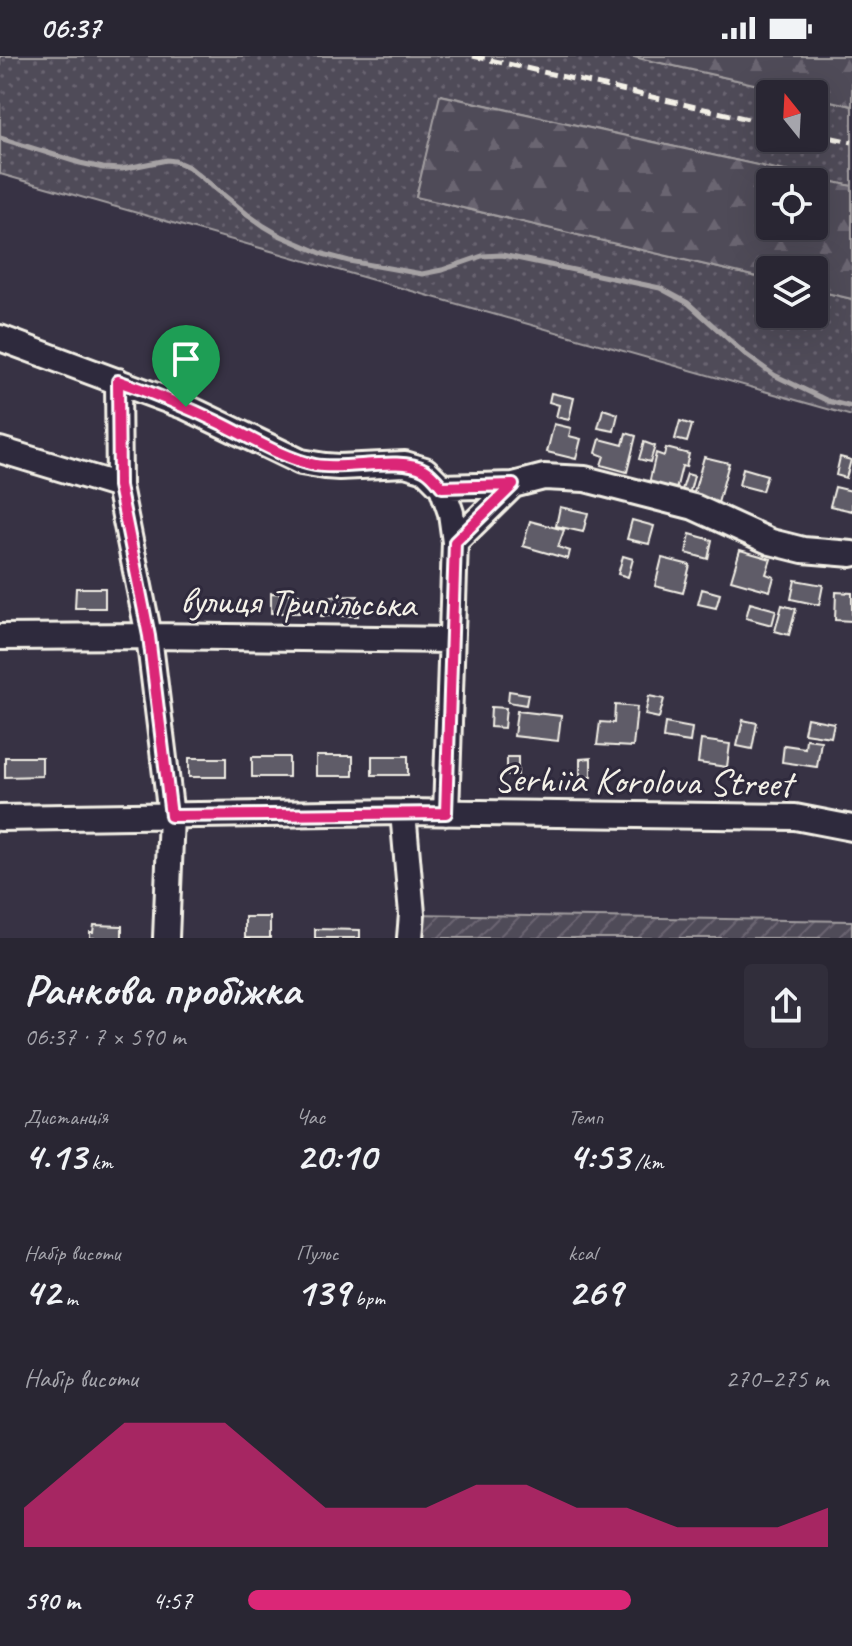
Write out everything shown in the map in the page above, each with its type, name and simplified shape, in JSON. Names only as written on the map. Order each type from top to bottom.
[{"type":"street","points":[[0,338],[186,407],[301,462],[339,467],[405,464],[425,470],[435,478],[442,487],[451,513],[455,542],[446,813]]},
{"type":"street","points":[[118,381],[119,486],[149,636],[171,816],[166,938]]},
{"type":"street","points":[[0,450],[119,486]]},
{"type":"street","points":[[442,487],[513,485],[544,477],[585,479],[694,507],[771,542],[803,550],[852,554]]},
{"type":"street","points":[[455,542],[513,485]]},
{"type":"street","name":"вулиця Трипільська","points":[[0,637],[451,640]]},
{"type":"street","points":[[403,812],[412,914],[410,938]]},
{"type":"street","name":"Serhiia Korolova Street","points":[[0,818],[403,812],[795,817],[852,828]]},
{"type":"green space","points":[[0,56],[630,56],[756,84],[756,152],[828,152],[828,100],[852,106],[852,186],[828,181],[828,168],[771,168],[441,95],[416,197],[756,277],[756,328],[828,328],[828,293],[852,299],[852,416],[0,174]]},
{"type":"green space","points":[[630,56],[852,56],[852,106],[828,100],[828,80],[756,80],[756,84]]},
{"type":"green space","points":[[440,95],[771,168],[756,168],[756,240],[828,240],[828,181],[852,186],[852,299],[828,293],[828,256],[756,256],[756,277],[416,197]]},
{"type":"green space","points":[[412,914],[852,921],[852,938],[410,938]]},
{"type":"building","points":[[551,393],[574,398],[569,420],[556,417],[559,405],[549,402]]},
{"type":"building","points":[[603,409],[618,414],[614,431],[598,428]]},
{"type":"building","points":[[680,421],[692,425],[687,442],[675,439]]},
{"type":"building","points":[[554,424],[571,428],[569,436],[581,439],[576,459],[547,452]]},
{"type":"building","points":[[626,433],[636,436],[627,472],[601,465],[604,456],[596,453],[600,439],[623,445]]},
{"type":"building","points":[[644,442],[655,446],[650,462],[639,459]]},
{"type":"building","points":[[666,448],[689,454],[686,467],[682,466],[676,490],[649,484],[656,453],[664,456]]},
{"type":"building","points":[[704,457],[729,463],[718,503],[693,496]]},
{"type":"building","points":[[840,457],[851,460],[846,478],[836,475]]},
{"type":"building","points":[[743,468],[767,475],[762,491],[739,485]]},
{"type":"building","points":[[687,474],[694,476],[689,495],[681,493]]},
{"type":"building","points":[[835,487],[852,491],[852,511],[830,506]]},
{"type":"building","points":[[560,507],[588,513],[583,532],[556,526]]},
{"type":"building","points":[[632,520],[654,526],[649,544],[627,539]]},
{"type":"building","points":[[530,521],[564,530],[558,547],[570,551],[568,559],[523,546]]},
{"type":"building","points":[[690,534],[712,540],[708,559],[686,553]]},
{"type":"building","points":[[740,550],[771,559],[766,574],[774,577],[770,591],[731,580]]},
{"type":"building","points":[[623,556],[633,559],[628,577],[618,574]]},
{"type":"building","points":[[662,558],[690,565],[683,593],[655,586]]},
{"type":"building","points":[[795,580],[823,585],[819,605],[791,599]]},
{"type":"building","points":[[76,588],[105,588],[105,608],[75,608]]},
{"type":"building","points":[[702,589],[720,594],[716,608],[698,604]]},
{"type":"building","points":[[836,592],[852,593],[852,621],[835,620]]},
{"type":"building","points":[[271,593],[299,594],[299,613],[271,613]]},
{"type":"building","points":[[358,596],[358,616],[321,616],[321,597]]},
{"type":"building","points":[[750,603],[776,610],[772,625],[746,618]]},
{"type":"building","points":[[782,605],[796,609],[789,635],[775,631]]},
{"type":"building","points":[[509,691],[528,694],[526,705],[508,702]]},
{"type":"building","points":[[649,696],[664,699],[659,718],[645,715]]},
{"type":"building","points":[[615,705],[637,707],[633,747],[597,745],[600,722],[614,723]]},
{"type":"building","points":[[491,707],[506,708],[504,728],[490,727]]},
{"type":"building","points":[[517,711],[561,716],[558,741],[514,736]]},
{"type":"building","points":[[807,718],[834,723],[831,737],[804,733]]},
{"type":"building","points":[[743,720],[757,723],[752,749],[737,746]]},
{"type":"building","points":[[665,723],[692,728],[690,742],[663,738]]},
{"type":"building","points":[[806,739],[821,741],[817,767],[782,762],[784,745],[805,748]]},
{"type":"building","points":[[701,740],[730,744],[727,767],[698,763]]},
{"type":"building","points":[[316,756],[353,756],[353,776],[316,776]]},
{"type":"building","points":[[372,756],[408,756],[408,775],[372,775]]},
{"type":"building","points":[[5,757],[42,757],[42,776],[5,777]]},
{"type":"building","points":[[252,757],[289,757],[289,777],[252,777]]},
{"type":"building","points":[[507,757],[518,757],[518,775],[507,776]]},
{"type":"building","points":[[189,758],[226,758],[226,777],[189,777]]},
{"type":"building","points":[[591,758],[591,777],[580,777],[580,759]]},
{"type":"building","points":[[245,917],[270,917],[270,938],[245,938]]},
{"type":"building","points":[[94,925],[122,926],[122,938],[90,938]]},
{"type":"building","points":[[315,929],[360,930],[360,938],[315,938]]},
{"type":"waterway","points":[[0,138],[103,168],[122,169],[175,161],[189,167],[247,214],[281,236],[323,254],[349,261],[422,274],[482,256],[502,255],[660,288],[688,303],[745,354],[774,375],[828,401],[852,407]]},
{"type":"railway","points":[[473,56],[756,121]]},
{"type":"railway","points":[[828,137],[852,142]]},
{"type":"route","points":[[118,381],[186,407],[291,458],[313,464],[339,467],[405,464],[425,470],[442,487],[513,485],[455,542],[446,813],[171,816],[149,636],[119,486],[118,381]]}]
